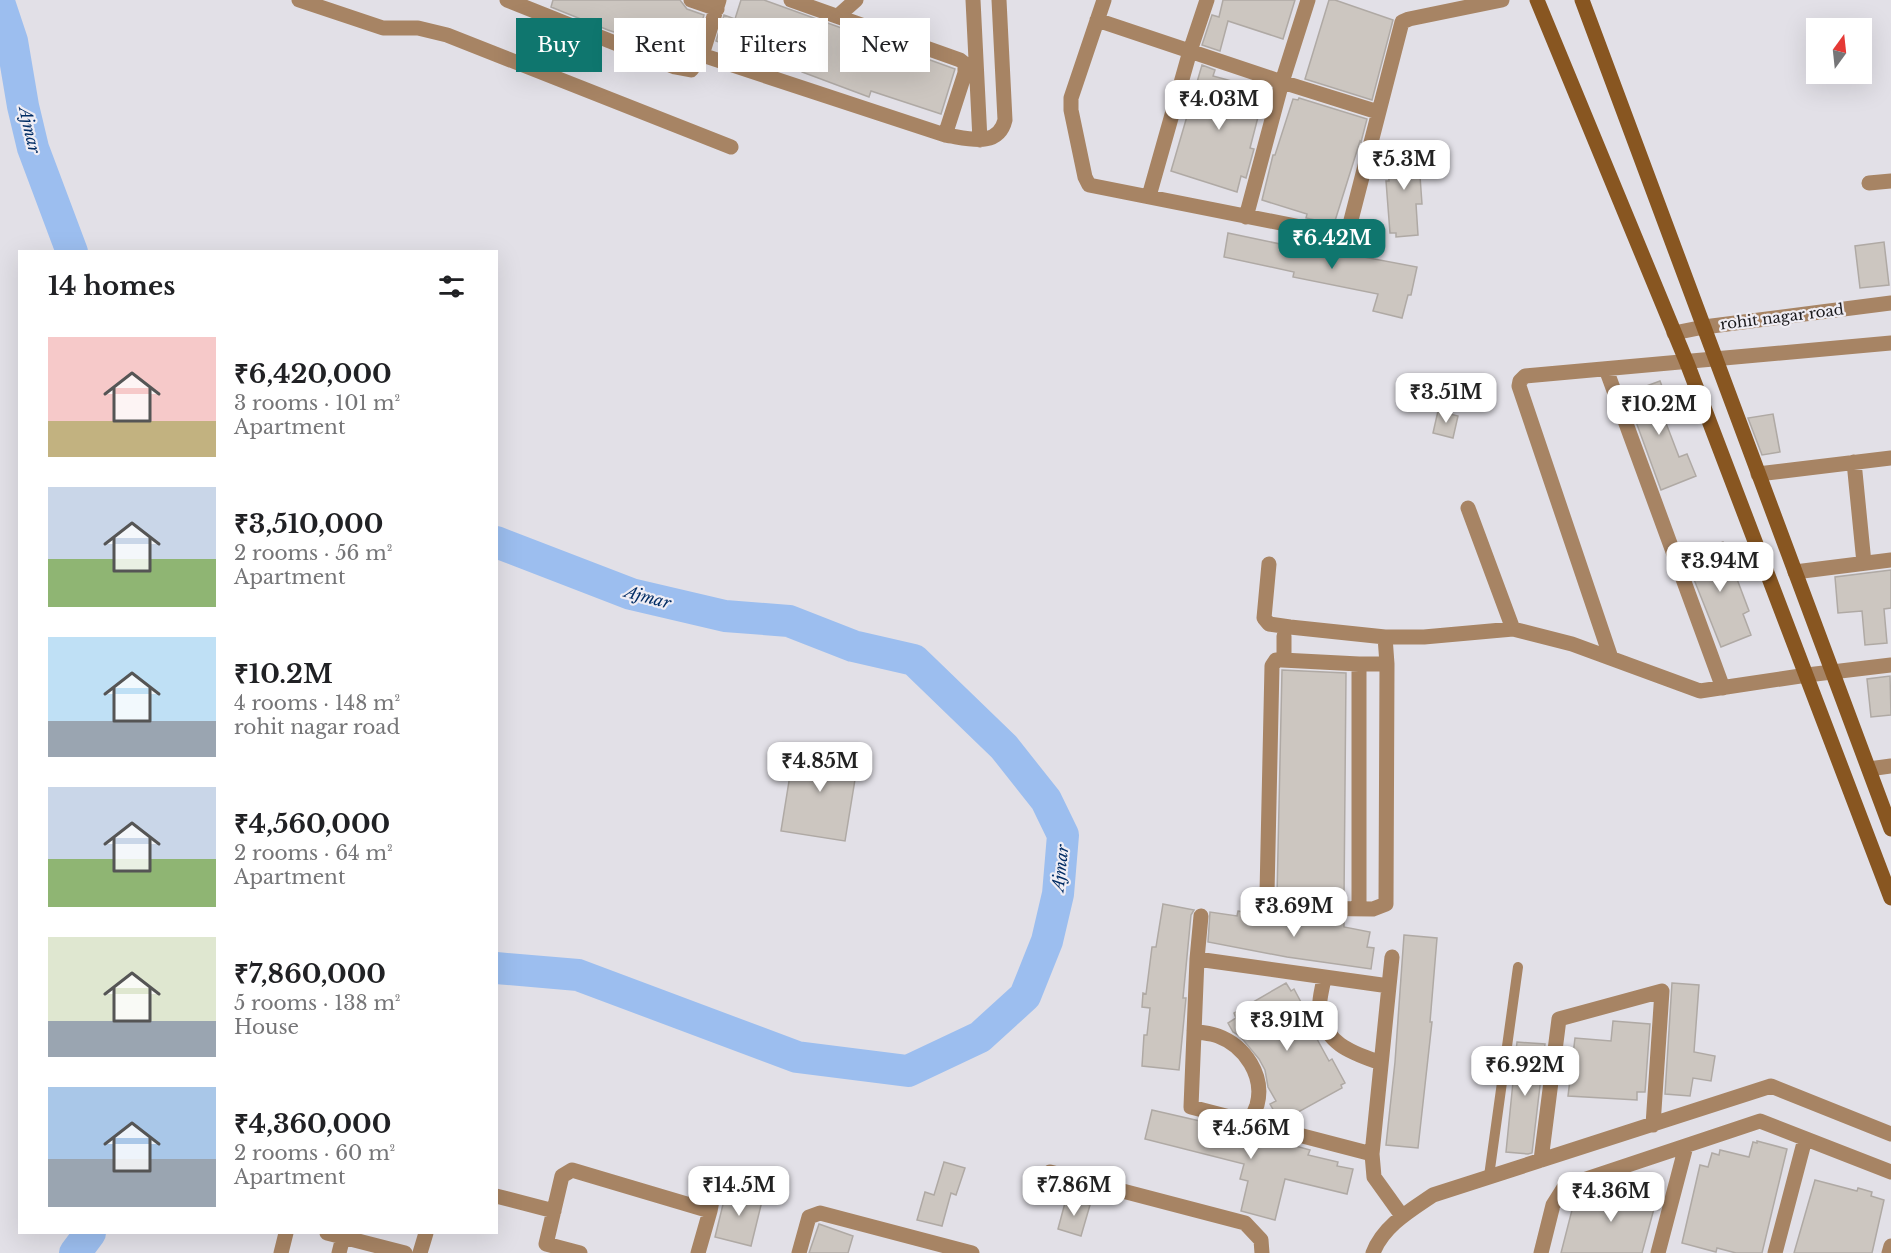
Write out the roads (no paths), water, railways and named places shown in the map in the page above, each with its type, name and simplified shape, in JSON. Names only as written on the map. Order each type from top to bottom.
[{"type":"street","points":[[298,0],[383,28],[418,28],[447,35],[731,147]]},
{"type":"street","points":[[507,0],[542,6],[614,39]]},
{"type":"street","points":[[691,0],[718,5],[706,42]]},
{"type":"street","points":[[791,0],[960,60],[965,64],[965,73],[945,135]]},
{"type":"street","points":[[973,0],[980,140]]},
{"type":"street","points":[[706,56],[945,135],[980,140],[997,136],[1005,120],[999,0]]},
{"type":"street","points":[[1104,0],[1071,98],[1071,110],[1085,177],[1089,185],[1336,234],[1345,232],[1350,224],[1402,22],[1502,0]]},
{"type":"street","points":[[1149,196],[1190,51],[1207,0]]},
{"type":"street","points":[[1246,217],[1282,82],[1308,0]]},
{"type":"street","points":[[1537,0],[1687,363],[1891,898]]},
{"type":"street","points":[[1582,0],[1891,829]]},
{"type":"street","points":[[838,16],[853,1]]},
{"type":"street","points":[[1097,20],[1378,112]]},
{"type":"street","points":[[976,63],[1002,62]]},
{"type":"street","points":[[1869,183],[1891,181]]},
{"type":"street","name":"rohit nagar road","points":[[1674,333],[1704,327],[1891,303]]},
{"type":"street","points":[[1611,658],[1519,386],[1520,381],[1525,376],[1891,343]]},
{"type":"street","points":[[1606,369],[1723,688]]},
{"type":"street","points":[[1758,474],[1891,458]]},
{"type":"street","points":[[1854,462],[1864,562]]},
{"type":"street","points":[[1468,508],[1512,629]]},
{"type":"street","points":[[1795,572],[1891,560]]},
{"type":"street","points":[[1269,564],[1264,618],[1269,624],[1385,638],[1512,629],[1572,644],[1700,691],[1891,665]]},
{"type":"street","points":[[1284,636],[1284,660]]},
{"type":"street","points":[[1385,638],[1387,664],[1386,904],[1373,909],[1282,908],[1268,903],[1272,666],[1276,660],[1387,664]]},
{"type":"street","points":[[1359,663],[1359,908]]},
{"type":"street","points":[[1869,769],[1891,766]]},
{"type":"street","points":[[1201,916],[1191,1107],[1372,1154]]},
{"type":"street","points":[[1392,957],[1372,1154],[1374,1177],[1402,1216]]},
{"type":"street","points":[[1197,959],[1389,986]]},
{"type":"street","points":[[1324,977],[1319,1009],[1326,1029],[1338,1045],[1382,1063]]},
{"type":"street","points":[[1541,1160],[1559,1018],[1662,991],[1653,1125]]},
{"type":"street","points":[[1194,1031],[1231,1042],[1254,1068],[1259,1087],[1257,1104],[1249,1122]]},
{"type":"street","points":[[1374,1253],[1377,1243],[1402,1216],[1433,1195],[1771,1086],[1891,1134]]},
{"type":"street","points":[[1541,1253],[1553,1205],[1566,1186],[1760,1121],[1891,1172]]},
{"type":"street","points":[[1775,1253],[1805,1139]]},
{"type":"street","points":[[1658,1253],[1686,1146]]},
{"type":"street","points":[[580,1253],[543,1248],[562,1176],[572,1170],[710,1211]]},
{"type":"street","points":[[1050,1172],[1245,1223],[1261,1240],[1262,1253]]},
{"type":"street","points":[[698,1253],[715,1185]]},
{"type":"street","points":[[498,1197],[554,1211]]},
{"type":"street","points":[[799,1253],[809,1217],[820,1213],[972,1253]]},
{"type":"street","points":[[281,1253],[286,1234]]},
{"type":"street","points":[[331,1234],[405,1253]]},
{"type":"street","points":[[420,1253],[426,1234]]},
{"type":"street","points":[[339,1253],[343,1237]]},
{"type":"street","points":[[909,1253],[914,1238]]},
{"type":"street","points":[[1889,1253],[1891,1246]]},
{"type":"lane","points":[[1489,1176],[1518,967]]},
{"type":"waterway","name":"Ajmar","points":[[0,5],[12,41],[33,148],[71,250]]},
{"type":"waterway","name":"Ajmar","points":[[498,543],[631,594],[725,616],[789,621],[853,646],[914,660],[1004,747],[1046,800],[1063,835],[1058,894],[1047,941],[1025,996],[980,1037],[908,1071],[797,1057],[578,975],[498,968]]},
{"type":"waterway","name":"Ajmar","points":[[75,1253],[89,1234]]}]
